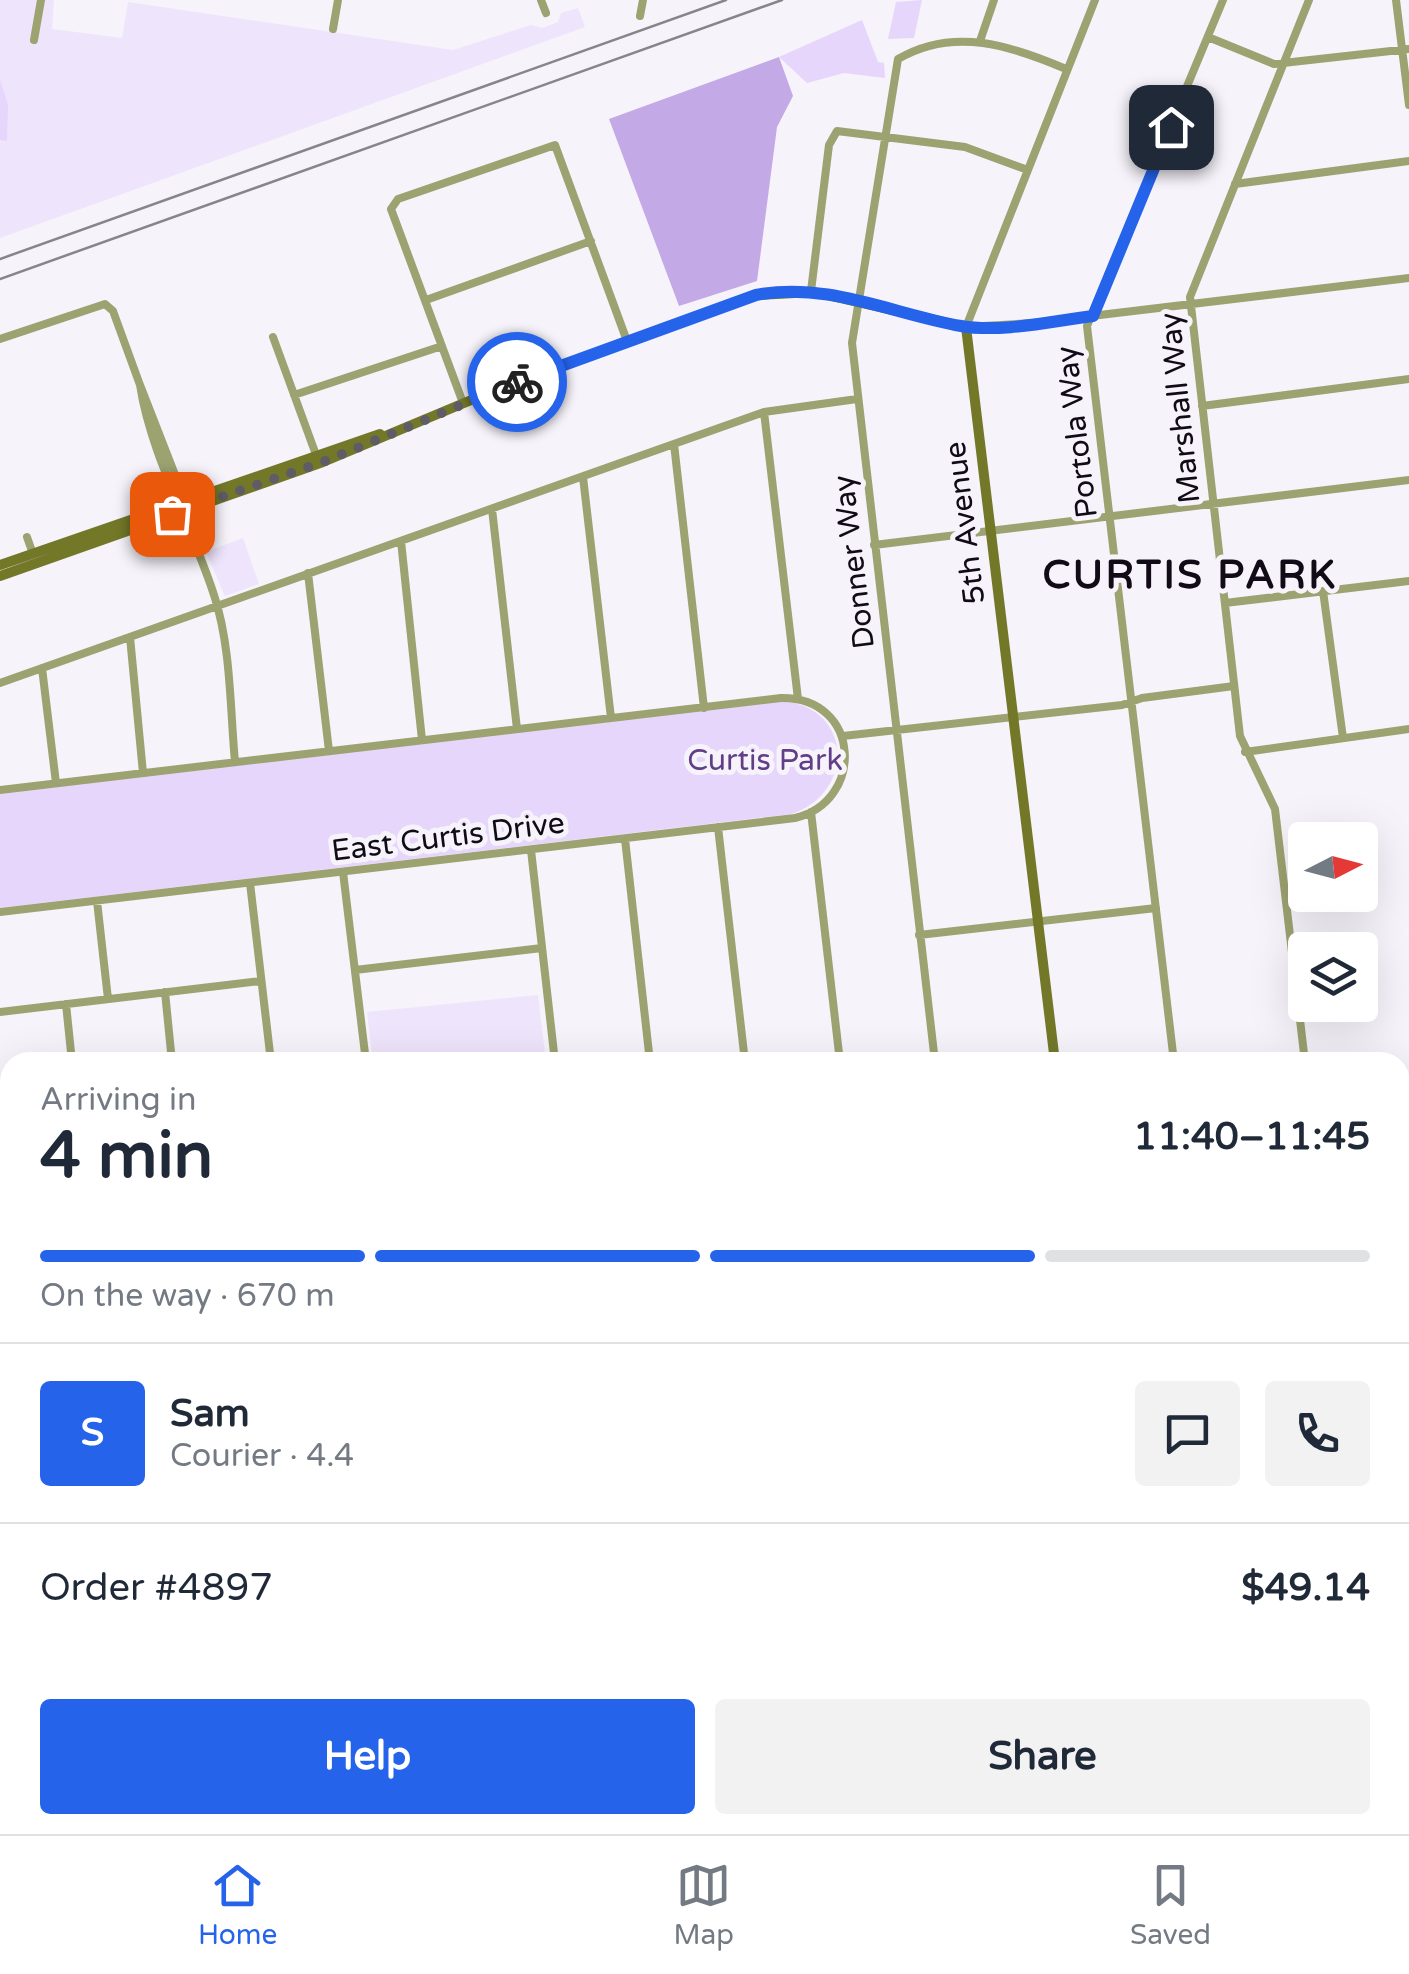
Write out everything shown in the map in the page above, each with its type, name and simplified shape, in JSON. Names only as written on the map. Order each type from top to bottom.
[{"type":"street","points":[[34,40],[40,0]]},
{"type":"street","points":[[334,29],[338,0]]},
{"type":"street","points":[[541,0],[546,13]]},
{"type":"street","points":[[640,16],[642,0]]},
{"type":"street","points":[[994,0],[980,41],[1009,46],[1066,69]]},
{"type":"street","name":"5th Avenue","points":[[1054,1052],[966,327],[1094,0]]},
{"type":"street","name":"Portola Way","points":[[1173,1052],[1087,326],[1223,0]]},
{"type":"street","name":"Marshall Way","points":[[1304,1052],[1275,809],[1245,752],[1234,686],[1190,296],[1310,0]]},
{"type":"street","points":[[1396,0],[1409,105]]},
{"type":"street","points":[[1208,37],[1284,64],[1405,49]]},
{"type":"street","name":"Donner Way","points":[[934,1052],[852,338],[898,58],[947,43],[980,41]]},
{"type":"street","points":[[811,292],[830,138],[844,129],[965,147],[1025,170]]},
{"type":"street","points":[[463,403],[392,206],[406,196],[473,170],[556,145],[627,341]]},
{"type":"street","points":[[1235,184],[1409,161]]},
{"type":"street","points":[[426,300],[591,241]]},
{"type":"street","points":[[182,505],[323,462],[463,403],[756,295],[811,292],[966,327],[1191,306],[1409,278]]},
{"type":"street","points":[[0,339],[105,304],[114,314],[173,468],[218,605],[236,762]]},
{"type":"street","points":[[273,337],[315,452]]},
{"type":"street","points":[[294,395],[442,346]]},
{"type":"street","points":[[1202,406],[1409,379]]},
{"type":"street","points":[[0,682],[764,412],[857,399]]},
{"type":"street","points":[[764,412],[798,699]]},
{"type":"street","points":[[0,576],[35,558],[315,452],[400,429]]},
{"type":"street","points":[[674,444],[704,708]]},
{"type":"street","points":[[583,476],[611,718]]},
{"type":"street","points":[[874,544],[1409,480]]},
{"type":"street","points":[[492,509],[517,730]]},
{"type":"street","points":[[28,537],[35,558]]},
{"type":"street","points":[[401,542],[422,740]]},
{"type":"street","points":[[0,565],[35,558]]},
{"type":"street","points":[[308,573],[330,751]]},
{"type":"street","points":[[1225,604],[1409,580]]},
{"type":"street","points":[[1323,591],[1343,738]]},
{"type":"street","points":[[130,637],[142,773]]},
{"type":"street","points":[[42,668],[56,783]]},
{"type":"street","points":[[843,736],[1234,686]]},
{"type":"street","points":[[0,790],[798,699],[825,711],[843,736],[846,756],[838,783],[810,812],[839,1052]]},
{"type":"street","points":[[1245,752],[1409,729]]},
{"type":"street","name":"East Curtis Drive","points":[[0,912],[624,839],[810,812]]},
{"type":"street","points":[[718,827],[744,1052]]},
{"type":"street","points":[[624,839],[649,1052]]},
{"type":"street","points":[[531,850],[555,1052]]},
{"type":"street","points":[[343,872],[365,1052]]},
{"type":"street","points":[[250,883],[270,1052]]},
{"type":"street","points":[[97,901],[108,999]]},
{"type":"street","points":[[920,935],[1156,908]]},
{"type":"street","points":[[354,970],[542,948]]},
{"type":"street","points":[[0,1012],[261,981]]},
{"type":"street","points":[[165,992],[171,1052]]},
{"type":"street","points":[[66,1004],[71,1052]]},
{"type":"shaded area","points":[[0,0],[54,0],[52,29],[122,38],[128,2],[453,50],[531,25],[542,28],[558,22],[561,13],[578,8],[585,27],[0,238]]},
{"type":"shaded area","points":[[779,57],[793,96],[777,127],[757,281],[679,306],[609,119]]},
{"type":"shaded area","points":[[243,538],[259,584],[225,596],[206,552]]},
{"type":"shaded area","points":[[538,995],[545,1052],[372,1052],[367,1012]]},
{"type":"green space","points":[[922,0],[914,38],[888,39],[896,2]]},
{"type":"green space","points":[[862,20],[878,62],[884,63],[885,78],[844,73],[807,83],[779,57]]},
{"type":"green space","points":[[0,80],[8,105],[7,141],[0,140]]},
{"type":"green space","name":"Curtis Park","points":[[780,701],[804,706],[821,717],[833,732],[837,750],[836,769],[828,787],[813,803],[792,814],[0,908],[0,793]]},
{"type":"tram line","points":[[0,259],[726,0]]},
{"type":"railway","points":[[0,279],[782,0]]},
{"type":"way so far","points":[[172,514],[323,462],[517,382]]},
{"type":"district","name":"CURTIS PARK","points":[[1190,575]]},
{"type":"route","points":[[517,382],[756,295],[785,290],[826,294],[966,327],[1093,316],[1171,127]]}]
